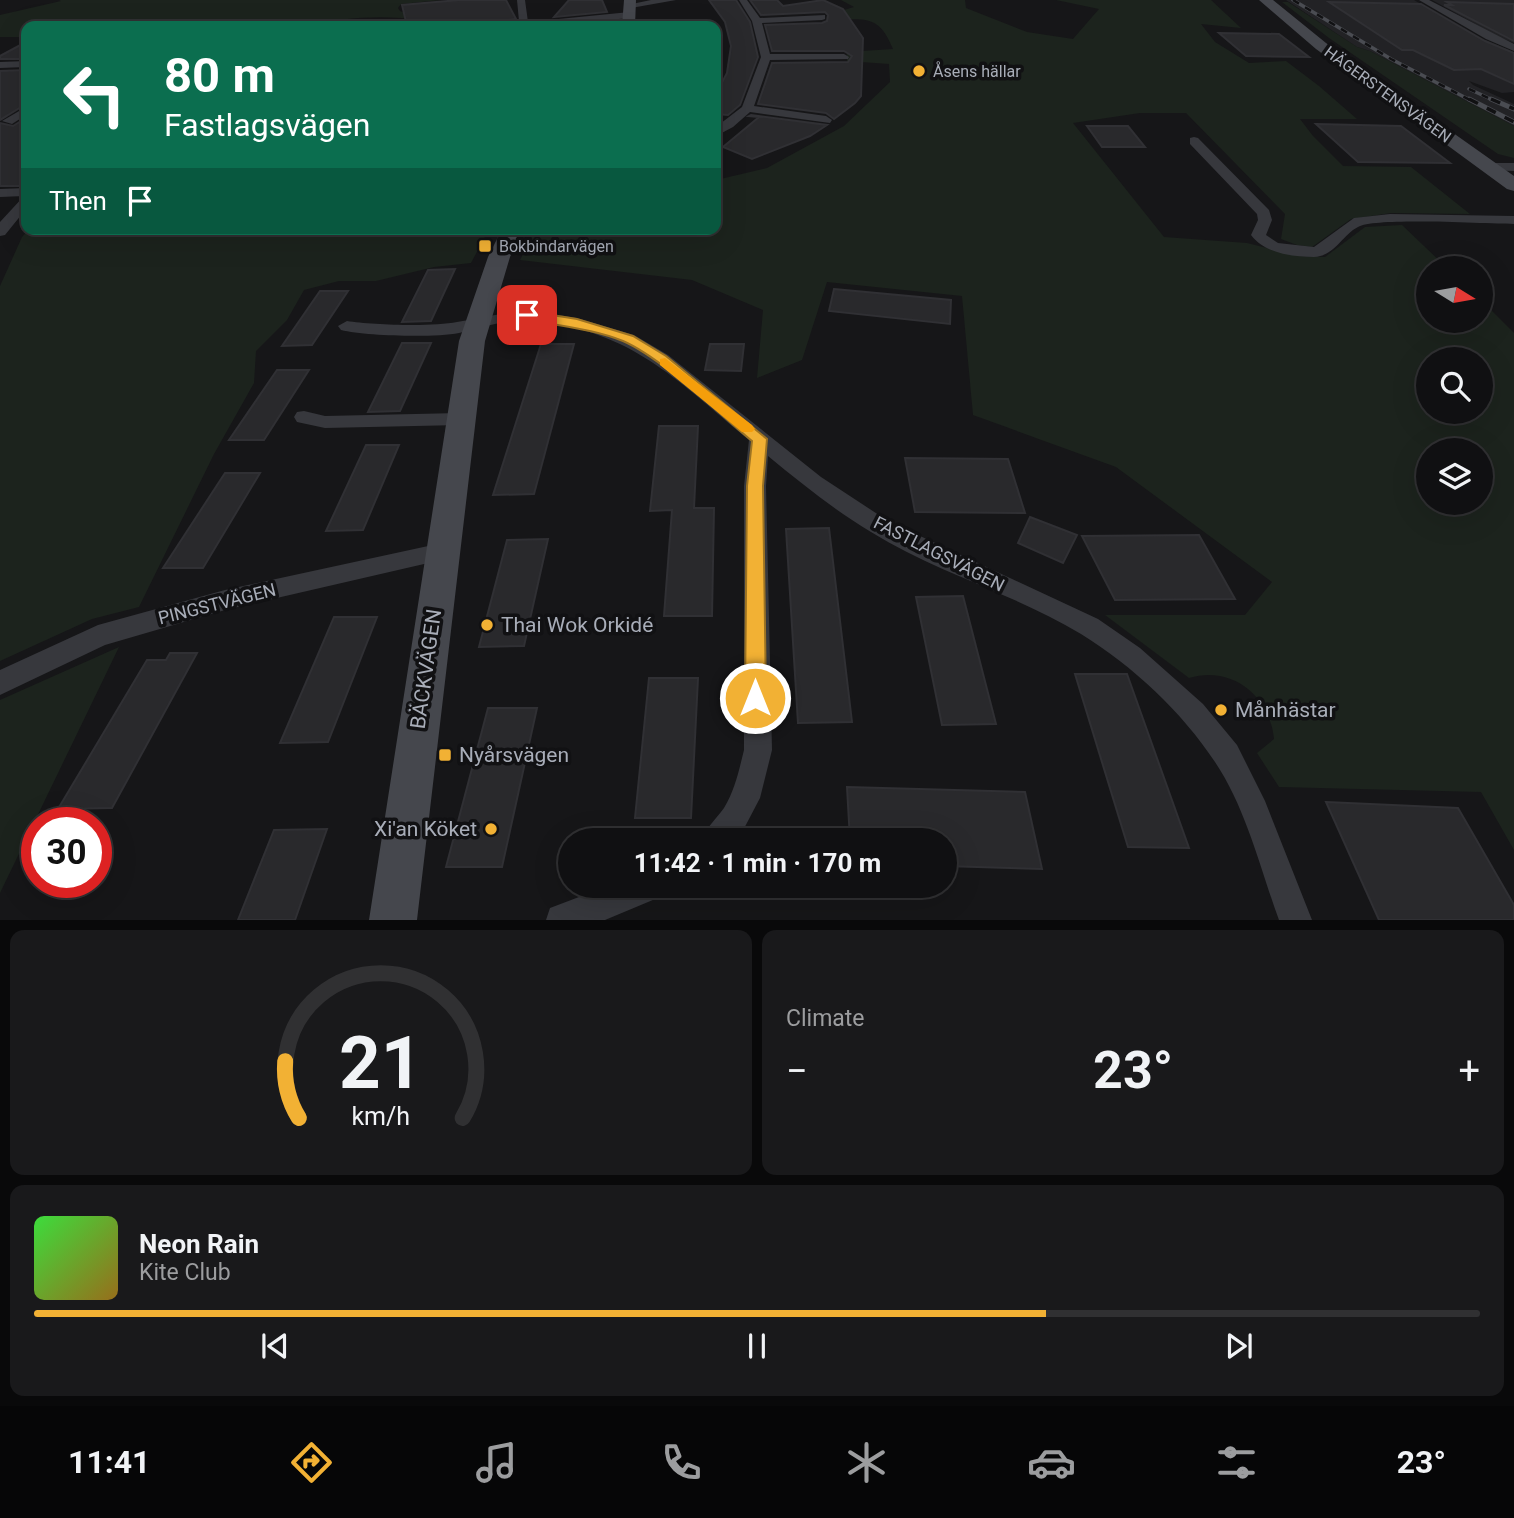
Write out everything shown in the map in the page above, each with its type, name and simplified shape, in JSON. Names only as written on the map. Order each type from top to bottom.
[{"type":"street","points":[[521,0],[522,21]]},
{"type":"street","points":[[561,21],[630,12],[672,0]]},
{"type":"street","points":[[721,129],[747,108],[766,57],[757,21],[743,0]]},
{"type":"street","name":"HÄGERSTENSVÄGEN","points":[[1265,0],[1321,46],[1514,185]]},
{"type":"street","points":[[1423,0],[1514,48]]},
{"type":"street","points":[[757,21],[822,17]]},
{"type":"street","points":[[766,57],[844,57]]},
{"type":"street","points":[[0,65],[21,64]]},
{"type":"street","points":[[747,108],[826,120]]},
{"type":"street","points":[[4,117],[21,112]]},
{"type":"street","points":[[1194,141],[1264,213],[1265,220],[1258,234],[1264,242],[1288,250],[1315,252],[1326,248],[1354,222],[1390,218],[1514,220]]},
{"type":"street","points":[[1490,167],[1514,167]]},
{"type":"street","points":[[0,193],[21,192]]},
{"type":"street","points":[[0,233],[21,206]]},
{"type":"street","name":"BÄCKVÄGEN","points":[[393,919],[460,419],[477,322],[499,257],[510,235]]},
{"type":"street","name":"FASTLAGSVÄGEN","points":[[477,322],[527,315],[577,323],[628,339],[662,359],[813,482],[880,527],[1089,626],[1117,644],[1195,713],[1238,774],[1296,919]]},
{"type":"street","points":[[347,326],[364,330],[456,328],[477,322]]},
{"type":"street","points":[[304,417],[325,422],[460,419]]},
{"type":"street","points":[[729,828],[751,787],[758,750],[755,486],[760,439]]},
{"type":"street","name":"PINGSTVÄGEN","points":[[0,683],[98,636],[225,600],[442,552]]},
{"type":"street","points":[[562,919],[622,898]]},
{"type":"shaded area","points":[[59,0],[441,0],[401,4],[398,8],[422,20],[364,18],[334,21],[21,21],[21,37],[0,37],[0,15],[61,1]]},
{"type":"shaded area","points":[[841,0],[965,0],[966,8],[1027,32],[1073,39],[1099,9],[1056,0],[1211,0],[1241,28],[1201,24],[1215,42],[1249,63],[1286,61],[1357,119],[1300,119],[1343,166],[1411,167],[1470,214],[1391,213],[1351,219],[1312,247],[1297,245],[1281,239],[1285,214],[1186,113],[1140,113],[1073,123],[1164,237],[1247,243],[1299,256],[1325,257],[1365,227],[1402,225],[1434,256],[1416,256],[1416,333],[1493,333],[1493,312],[1514,333],[1514,850],[1481,792],[1279,787],[1257,753],[1274,739],[1271,724],[1257,697],[1234,680],[1220,676],[1189,678],[1105,615],[1245,615],[1272,582],[1116,467],[973,415],[962,296],[827,282],[802,360],[757,378],[763,310],[692,280],[520,260],[533,235],[721,235],[721,179],[767,168],[844,126],[890,82],[889,64],[847,61],[847,52],[893,49],[882,30],[870,21],[831,20],[827,15],[854,7]]},
{"type":"shaded area","points":[[1286,0],[1414,0],[1478,37],[1514,52],[1514,92],[1502,93],[1469,81],[1514,104],[1514,126],[1370,51],[1357,47]]},
{"type":"shaded area","points":[[1432,0],[1514,0],[1514,43],[1499,37]]},
{"type":"shaded area","points":[[1282,2],[1288,2],[1357,47],[1370,51],[1514,126],[1514,158],[1498,154],[1329,38]]},
{"type":"shaded area","points":[[486,235],[471,263],[434,267],[376,281],[339,281],[304,290],[287,320],[256,351],[254,383],[214,454],[139,607],[92,619],[0,661],[0,286],[22,237]]},
{"type":"shaded area","points":[[119,647],[42,807],[21,807],[21,850],[0,893],[0,700]]},
{"type":"building","points":[[459,0],[506,0],[516,19],[406,21],[402,5]]},
{"type":"building","points":[[569,0],[602,0],[607,12],[554,17]]},
{"type":"building","points":[[709,0],[736,0],[750,22],[758,57],[740,105],[728,115],[721,114],[721,84],[727,73],[731,46],[725,22]]},
{"type":"building","points":[[750,0],[777,0],[783,6],[823,0],[843,9],[863,38],[861,96],[855,103],[834,119],[826,113],[758,104],[772,63],[848,62],[852,56],[844,51],[772,51],[765,25],[822,23],[827,21],[828,15],[825,12],[761,15]]},
{"type":"building","points":[[1329,2],[1421,4],[1485,41],[1514,53],[1514,84],[1481,69],[1454,70],[1413,50],[1402,50]]},
{"type":"building","points":[[1447,2],[1514,4],[1514,41],[1444,5],[1452,5]]},
{"type":"building","points":[[1219,33],[1279,34],[1309,57],[1246,56]]},
{"type":"building","points":[[21,45],[21,59],[0,59],[0,56]]},
{"type":"building","points":[[21,70],[21,107],[0,120],[0,71]]},
{"type":"building","points":[[751,115],[827,125],[810,136],[752,159],[723,147],[759,117],[749,116]]},
{"type":"building","points":[[21,121],[21,186],[0,186],[0,123],[13,126]]},
{"type":"building","points":[[1316,124],[1401,126],[1450,163],[1358,162]]},
{"type":"building","points":[[1087,126],[1128,126],[1145,147],[1102,147]]},
{"type":"building","points":[[455,269],[431,321],[402,322],[428,270]]},
{"type":"building","points":[[834,289],[951,300],[950,324],[829,311]]},
{"type":"building","points":[[320,291],[348,291],[312,345],[282,346]]},
{"type":"building","points":[[402,343],[431,343],[400,411],[368,412]]},
{"type":"building","points":[[541,344],[574,344],[534,494],[493,495]]},
{"type":"building","points":[[710,344],[744,344],[741,371],[705,370]]},
{"type":"building","points":[[277,370],[309,370],[264,440],[229,440]]},
{"type":"building","points":[[659,426],[698,426],[694,508],[714,508],[712,616],[664,616],[672,510],[650,511]]},
{"type":"building","points":[[366,445],[399,445],[363,530],[326,531]]},
{"type":"building","points":[[905,458],[1008,459],[1025,513],[915,512]]},
{"type":"building","points":[[225,473],[260,473],[203,568],[163,568]]},
{"type":"building","points":[[1030,517],[1077,535],[1063,563],[1018,543]]},
{"type":"building","points":[[829,528],[852,722],[798,723],[786,529]]},
{"type":"building","points":[[1199,535],[1235,599],[1115,600],[1082,536]]},
{"type":"building","points":[[548,539],[524,646],[479,647],[507,540]]},
{"type":"building","points":[[963,596],[996,724],[942,725],[916,597]]},
{"type":"building","points":[[334,617],[377,617],[328,742],[280,743]]},
{"type":"building","points":[[170,653],[197,653],[112,808],[59,807],[147,660],[166,660]]},
{"type":"building","points":[[1075,674],[1127,674],[1189,848],[1128,847]]},
{"type":"building","points":[[649,678],[698,678],[691,818],[635,818]]},
{"type":"building","points":[[488,708],[537,708],[502,867],[446,867]]},
{"type":"building","points":[[847,787],[1025,792],[1042,869],[957,866],[957,828],[849,828]]},
{"type":"building","points":[[1326,802],[1458,808],[1514,905],[1514,920],[1379,920]]},
{"type":"building","points":[[327,829],[295,920],[238,920],[274,830]]},
{"type":"railway","points":[[1293,0],[1391,59],[1472,101]]},
{"type":"railway","points":[[1469,89],[1495,101]]},
{"type":"railway","points":[[1469,99],[1514,122]]},
{"type":"railway","points":[[1491,99],[1514,109]]},
{"type":"slow traffic","points":[[665,362],[747,429]]},
{"type":"place","name":"Åsens hällar","points":[[919,71]]},
{"type":"place","name":"Bokbindarvägen","points":[[485,246]]},
{"type":"place","name":"Thai Wok Orkidé","points":[[487,625]]},
{"type":"place","name":"Månhästar","points":[[1221,710]]},
{"type":"place","name":"Nyårsvägen","points":[[445,755]]},
{"type":"place","name":"Xi'an Köket","points":[[491,829]]},
{"type":"route","points":[[527,315],[577,323],[628,339],[662,359],[760,439],[755,486],[755,698]]}]
